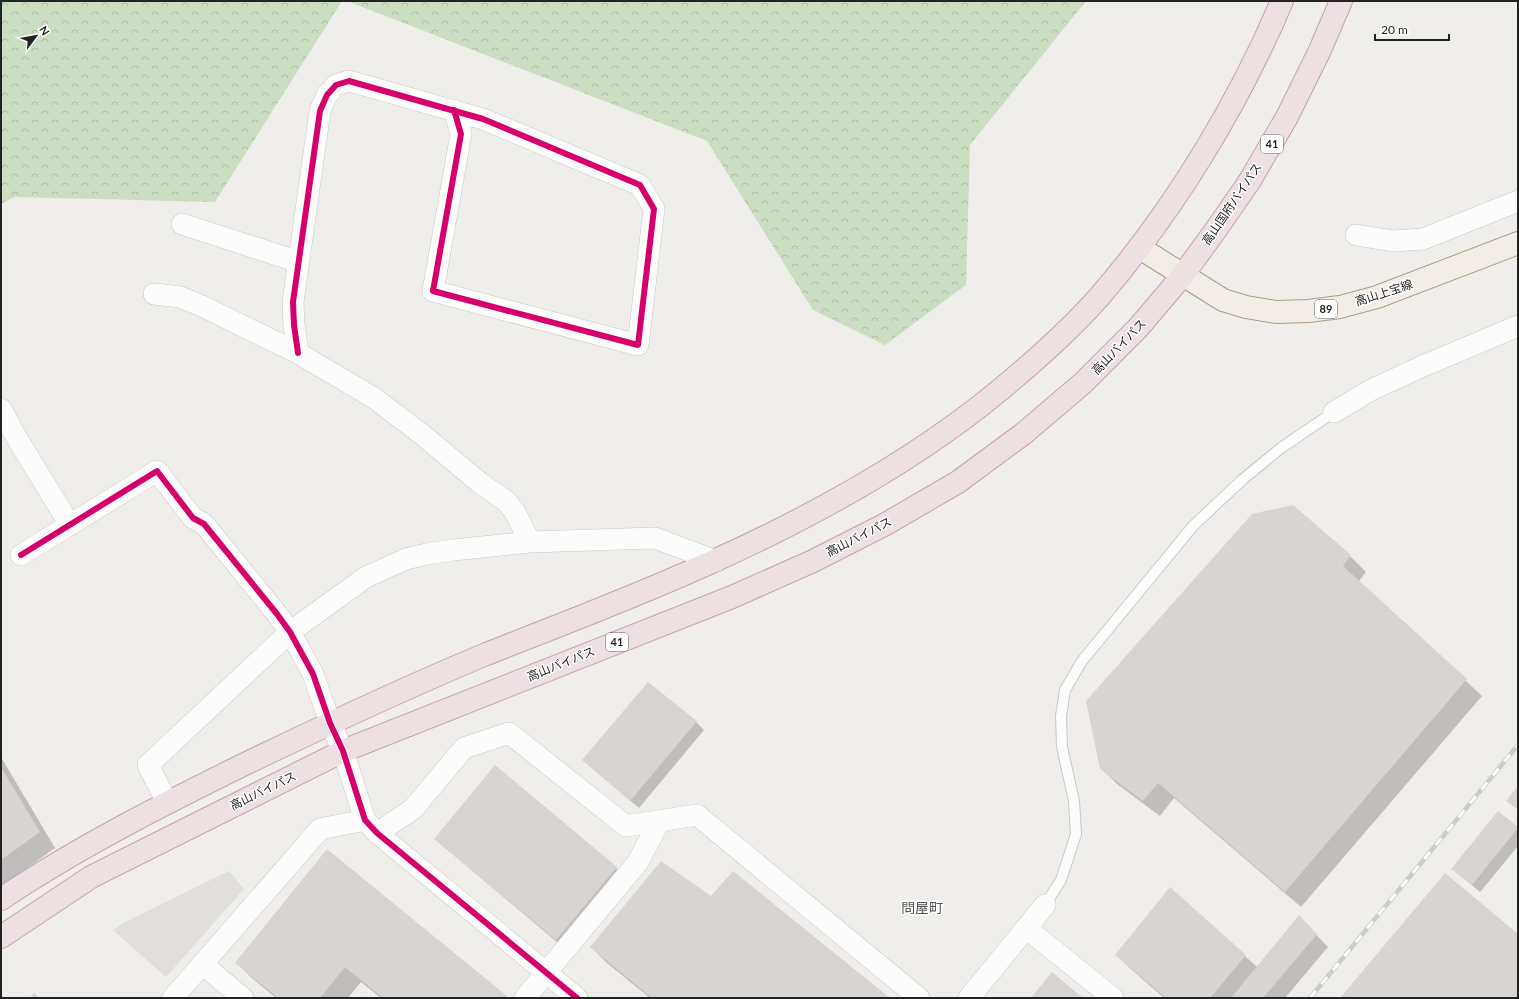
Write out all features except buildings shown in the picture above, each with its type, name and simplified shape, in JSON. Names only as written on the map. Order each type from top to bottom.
[{"type":"highway","points":[[1,899],[74,852],[167,802],[330,723],[480,657],[716,561],[797,521],[870,480],[936,438],[986,402],[1051,346],[1097,299],[1140,248],[1180,190],[1212,138],[1245,78],[1282,1]]},
{"type":"highway","name":"高山国府バイパス","points":[[1183,275],[1249,182],[1287,117],[1320,50],[1341,1]]},
{"type":"highway","name":"高山バイパス","points":[[1,937],[91,877],[343,751],[732,597],[811,562],[884,525],[958,482],[1023,434],[1083,383],[1138,328],[1183,275]]},
{"type":"main road","name":"高山上宝線","points":[[1140,248],[1223,300],[1276,312],[1308,311],[1340,307],[1377,297],[1518,243]]},
{"type":"street","points":[[298,353],[294,325],[293,302],[320,111],[327,95],[336,85],[349,81],[454,110],[483,119],[640,184],[654,208],[638,345],[432,291],[461,134],[454,110]]},
{"type":"street","points":[[1356,235],[1393,241],[1423,239],[1518,201]]},
{"type":"street","points":[[182,224],[299,262]]},
{"type":"street","points":[[154,294],[180,297],[202,306],[298,353],[374,398],[424,436],[480,484],[506,501],[515,512],[530,542]]},
{"type":"street","points":[[1334,412],[1371,390],[1423,366],[1518,326]]},
{"type":"street","points":[[1,408],[10,442],[70,525]]},
{"type":"street","points":[[21,555],[157,471],[193,518],[204,524],[290,632],[313,674],[330,723],[343,751],[371,826],[577,998]]},
{"type":"street","points":[[167,802],[148,765],[290,632],[366,577],[406,559],[453,550],[530,542],[655,538],[716,561]]},
{"type":"street","points":[[173,998],[320,829],[371,826],[413,809],[464,748],[509,733],[626,826],[697,815],[919,998]]},
{"type":"street","points":[[525,998],[638,862],[659,822]]},
{"type":"street","points":[[969,998],[1045,905]]},
{"type":"street","points":[[1026,928],[1113,998]]},
{"type":"street","points":[[202,964],[243,998]]},
{"type":"lane","points":[[1045,905],[1061,880],[1076,834],[1074,801],[1062,747],[1061,716],[1065,690],[1082,661],[1193,526],[1242,480],[1281,448],[1334,412]]},
{"type":"green space","points":[[1,1],[342,1],[215,202],[14,197],[1,204]]},
{"type":"green space","points":[[347,1],[1086,1],[970,145],[966,285],[885,345],[813,310],[707,141]]},
{"type":"shaded area","points":[[229,871],[244,889],[166,977],[113,930],[123,923]]},
{"type":"railway","points":[[1310,998],[1518,745]]},
{"type":"cycle path","points":[[298,353],[294,325],[293,302],[320,111],[327,95],[336,85],[349,81],[483,119],[640,185],[654,209],[638,345],[433,291],[461,134],[454,110]]},
{"type":"cycle path","points":[[21,555],[157,471],[193,518],[204,524],[290,632],[313,674],[330,723],[343,751],[365,820],[377,833],[577,998]]},
{"type":"district","name":"問屋町","points":[[922,908]]}]
